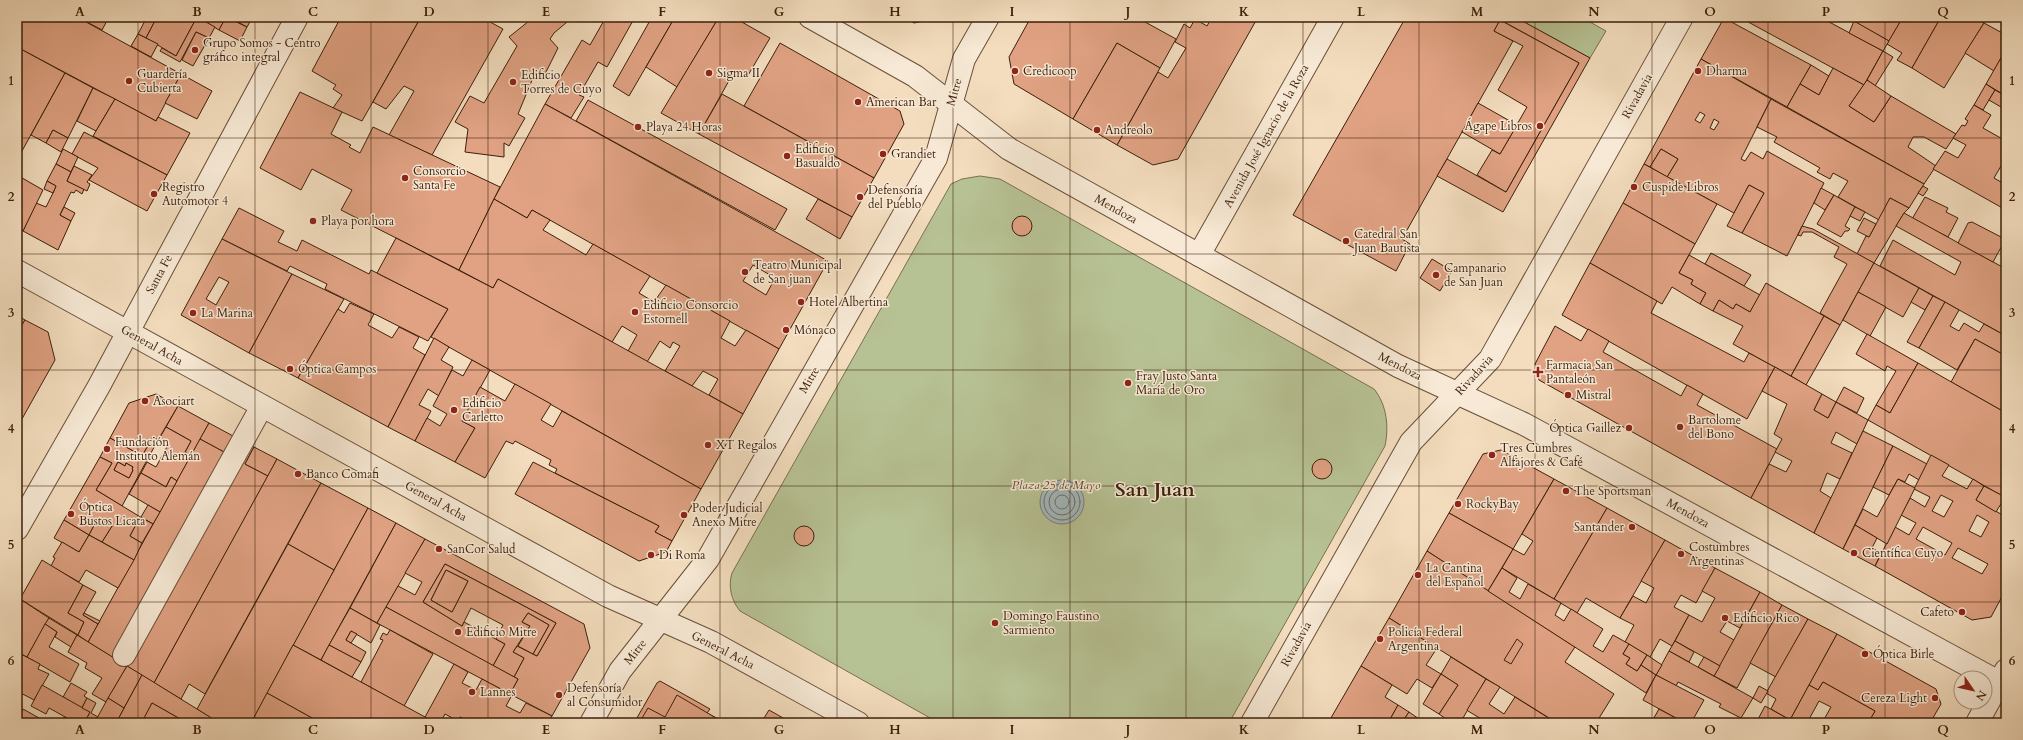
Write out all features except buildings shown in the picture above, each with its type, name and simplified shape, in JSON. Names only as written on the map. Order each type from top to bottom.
[{"type":"street","name":"Santa Fe","points":[[17,529],[128,332],[297,17]]},
{"type":"street","name":"Mendoza","points":[[810,17],[915,76],[1009,149],[1398,366],[1524,424],[2004,680]]},
{"type":"street","name":"Mitre","points":[[591,723],[620,671],[708,559],[936,158],[964,59],[988,17]]},
{"type":"street","name":"Avenida José Ignacio de la Roza","points":[[1199,255],[1333,17]]},
{"type":"street","name":"Rivadavia","points":[[1252,723],[1410,442],[1490,359],[1682,17]]},
{"type":"street","name":"General Acha","points":[[17,271],[608,596],[711,642],[858,723]]},
{"type":"street","points":[[124,655],[262,406]]},
{"type":"street","points":[[1977,723],[2004,680]]},
{"type":"green space","points":[[1515,17],[1581,17],[1606,31],[1590,58]]},
{"type":"green space","name":"Plaza 25 de Mayo","points":[[980,176],[1000,179],[1374,389],[1382,402],[1387,424],[1385,446],[1229,723],[939,723],[740,611],[732,598],[730,583],[732,573],[951,184],[962,179]]},
{"type":"water","points":[[1066,480],[1071,481],[1078,486],[1083,493],[1083,511],[1078,518],[1071,523],[1058,524],[1053,523],[1046,518],[1041,511],[1040,498],[1041,493],[1046,486],[1053,481]]},
{"type":"place","name":"Grupo Somos - Centro gráfico integral","points":[[195,50]]},
{"type":"place","name":"Credicoop","points":[[1015,71]]},
{"type":"place","name":"Dharma","points":[[1698,71]]},
{"type":"place","name":"Sigma II","points":[[709,73]]},
{"type":"place","name":"Guardería Cubierta","points":[[129,81]]},
{"type":"place","name":"Edificio Torres de Cuyo","points":[[513,82]]},
{"type":"place","name":"American Bar","points":[[858,102]]},
{"type":"place","name":"Ágape Libros","points":[[1540,126]]},
{"type":"place","name":"Playa 24 Horas","points":[[638,127]]},
{"type":"place","name":"Andreolo","points":[[1097,130]]},
{"type":"place","name":"Grandiet","points":[[883,154]]},
{"type":"place","name":"Edificio Basualdo","points":[[787,156]]},
{"type":"place","name":"Consorcio Santa Fe","points":[[405,178]]},
{"type":"place","name":"Cuspide Libros","points":[[1634,187]]},
{"type":"place","name":"Registro Automotor 4","points":[[154,194]]},
{"type":"place","name":"Defensoría del Pueblo","points":[[860,197]]},
{"type":"place","name":"Playa por hora","points":[[313,221]]},
{"type":"place","name":"Catedral San Juan Bautista","points":[[1346,241]]},
{"type":"place","name":"Teatro Municipal de San juan","points":[[745,272]]},
{"type":"place","name":"Campanario de San Juan","points":[[1436,275]]},
{"type":"place","name":"Hotel Albertina","points":[[801,302]]},
{"type":"place","name":"Edificio Consorcio Estornell","points":[[635,312]]},
{"type":"place","name":"La Marina","points":[[193,313]]},
{"type":"place","name":"Mónaco","points":[[786,330]]},
{"type":"place","name":"Óptica Campos","points":[[290,369]]},
{"type":"place","name":"Farmacia San Pantaleón","points":[[1538,372]]},
{"type":"place","name":"Fray Justo Santa María de Oro","points":[[1128,383]]},
{"type":"place","name":"Mistral","points":[[1568,395]]},
{"type":"place","name":"Asociart","points":[[145,401]]},
{"type":"place","name":"Edificio Carletto","points":[[454,410]]},
{"type":"place","name":"Bartolome del Bono","points":[[1680,427]]},
{"type":"place","name":"Óptica Gaillez","points":[[1629,428]]},
{"type":"place","name":"XT Regalos","points":[[708,445]]},
{"type":"place","name":"Fundación Instituto Alemán","points":[[107,449]]},
{"type":"place","name":"Tres Cumbres Alfajores & Café","points":[[1492,455]]},
{"type":"place","name":"Banco Comafi","points":[[298,474]]},
{"type":"place","name":"The Sportsman","points":[[1566,491]]},
{"type":"place","name":"RockyBay","points":[[1458,504]]},
{"type":"place","name":"Óptica Bustos Licata","points":[[71,514]]},
{"type":"place","name":"Poder Judicial Anexo Mitre","points":[[684,515]]},
{"type":"place","name":"Santander","points":[[1632,527]]},
{"type":"place","name":"SanCor Salud","points":[[439,549]]},
{"type":"place","name":"Científica Cuyo","points":[[1854,553]]},
{"type":"place","name":"Costumbres Argentinas","points":[[1681,554]]},
{"type":"place","name":"Di Roma","points":[[651,555]]},
{"type":"place","name":"La Cantina del Español","points":[[1418,575]]},
{"type":"place","name":"Cafeto","points":[[1962,612]]},
{"type":"place","name":"Edificio Rico","points":[[1725,618]]},
{"type":"place","name":"Domingo Faustino Sarmiento","points":[[995,623]]},
{"type":"place","name":"Edificio Mitre","points":[[458,632]]},
{"type":"place","name":"Policía Federal Argentina","points":[[1380,639]]},
{"type":"place","name":"Óptica Birle","points":[[1865,654]]},
{"type":"place","name":"Lannes","points":[[472,692]]},
{"type":"place","name":"Defensoría al Consumidor","points":[[559,695]]},
{"type":"place","name":"Cereza Light","points":[[1935,698]]},
{"type":"district","name":"San Juan","points":[[1155,489]]}]
